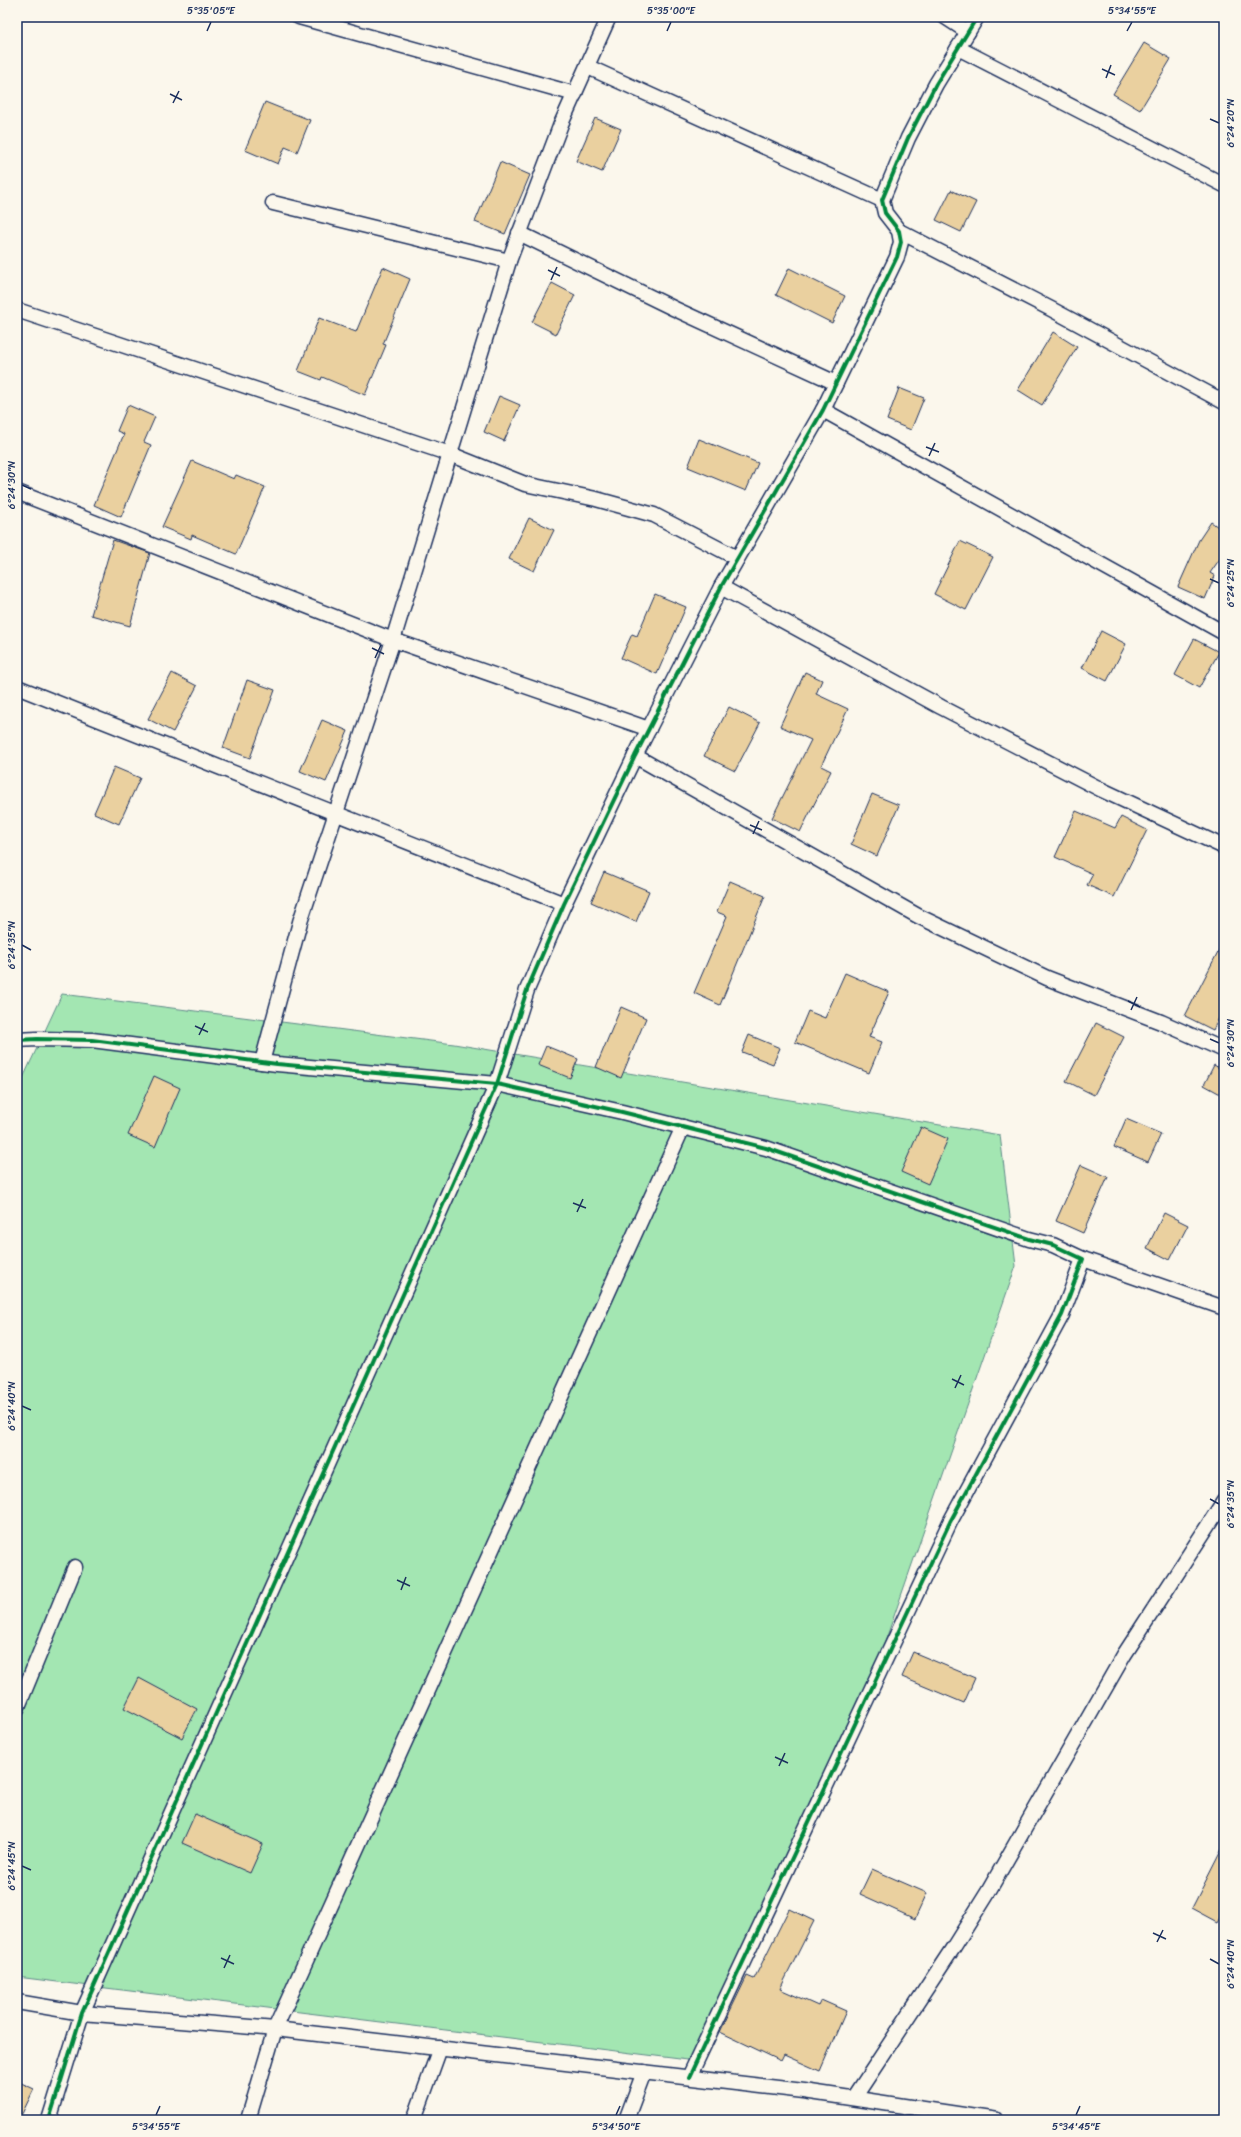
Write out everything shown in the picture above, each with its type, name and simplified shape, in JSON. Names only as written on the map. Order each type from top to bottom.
[{"type":"street","points":[[299,17],[575,94]]},
{"type":"street","points":[[262,1062],[300,922],[335,812],[393,640],[509,261],[575,94],[609,17]]},
{"type":"street","points":[[945,17],[968,32]]},
{"type":"street","points":[[977,17],[936,84],[911,132],[882,200],[885,213],[899,231],[1051,309],[1224,402]]},
{"type":"street","points":[[958,48],[1224,185]]},
{"type":"street","points":[[588,67],[882,200]]},
{"type":"street","points":[[273,203],[509,261]]},
{"type":"street","points":[[49,2120],[82,2014],[497,1084],[528,990],[564,904],[635,756],[721,587],[836,383],[897,257],[901,242],[899,231]]},
{"type":"street","points":[[519,233],[836,383]]},
{"type":"street","points":[[17,310],[450,454],[525,484],[596,499],[654,515],[738,558]]},
{"type":"street","points":[[822,410],[1224,633]]},
{"type":"street","points":[[17,492],[393,640],[649,729]]},
{"type":"street","points":[[721,587],[941,707],[1102,790],[1224,847]]},
{"type":"street","points":[[17,687],[564,904]]},
{"type":"street","points":[[635,756],[918,916],[1047,978],[1161,1022],[1224,1050]]},
{"type":"street","points":[[17,1040],[92,1040],[262,1062],[497,1084],[683,1127],[766,1148],[1029,1239],[1053,1245],[1083,1259],[1224,1308]]},
{"type":"street","points":[[248,2120],[275,2028],[683,1127]]},
{"type":"street","points":[[688,2077],[950,1522],[1062,1315],[1083,1259]]},
{"type":"street","points":[[854,2098],[953,1948],[992,1885],[1124,1655],[1224,1501]]},
{"type":"street","points":[[17,1709],[75,1567]]},
{"type":"street","points":[[17,2002],[82,2014],[275,2028],[688,2077],[854,2098],[932,2116],[997,2120]]},
{"type":"street","points":[[414,2120],[440,2048]]},
{"type":"street","points":[[626,2120],[644,2072]]},
{"type":"green space","points":[[62,994],[454,1044],[1000,1135],[1016,1266],[855,1728],[704,2062],[17,1977],[17,1091]]},
{"type":"building","points":[[1144,43],[1171,59],[1140,110],[1113,94]]},
{"type":"building","points":[[265,102],[310,120],[297,152],[285,147],[278,164],[245,150]]},
{"type":"building","points":[[595,118],[621,129],[602,172],[576,161]]},
{"type":"building","points":[[500,162],[530,175],[505,234],[475,222]]},
{"type":"building","points":[[951,190],[976,202],[961,232],[936,220]]},
{"type":"building","points":[[383,267],[410,279],[383,344],[386,345],[365,395],[322,377],[321,380],[298,371],[319,318],[356,332]]},
{"type":"building","points":[[789,268],[845,296],[832,323],[776,295]]},
{"type":"building","points":[[552,283],[575,295],[556,334],[532,322]]},
{"type":"building","points":[[1053,332],[1077,347],[1042,405],[1018,390]]},
{"type":"building","points":[[899,388],[924,398],[911,430],[887,420]]},
{"type":"building","points":[[499,396],[520,405],[504,441],[484,432]]},
{"type":"building","points":[[128,405],[155,417],[144,442],[151,445],[121,517],[94,505],[124,434],[117,431]]},
{"type":"building","points":[[699,439],[758,463],[746,491],[688,467]]},
{"type":"building","points":[[192,461],[234,479],[236,475],[265,487],[236,554],[192,535],[191,539],[162,527]]},
{"type":"building","points":[[529,518],[554,530],[534,571],[509,559]]},
{"type":"building","points":[[1211,522],[1224,531],[1224,553],[1210,573],[1215,576],[1205,599],[1178,587],[1199,540]]},
{"type":"building","points":[[113,540],[150,553],[130,626],[91,615]]},
{"type":"building","points":[[960,541],[993,557],[966,610],[934,594]]},
{"type":"building","points":[[655,594],[686,607],[657,674],[621,658],[632,634],[637,636]]},
{"type":"building","points":[[1101,631],[1126,644],[1107,681],[1082,668]]},
{"type":"building","points":[[1194,639],[1219,652],[1199,688],[1175,675]]},
{"type":"building","points":[[805,672],[822,680],[816,694],[848,709],[821,766],[831,771],[800,832],[772,818],[811,740],[780,726]]},
{"type":"building","points":[[172,673],[197,686],[173,732],[148,719]]},
{"type":"building","points":[[247,680],[275,690],[250,758],[223,748]]},
{"type":"building","points":[[729,707],[760,723],[735,771],[704,756]]},
{"type":"building","points":[[322,720],[348,731],[326,782],[300,771]]},
{"type":"building","points":[[114,767],[140,778],[119,824],[94,813]]},
{"type":"building","points":[[872,794],[899,805],[877,856],[851,844]]},
{"type":"building","points":[[1076,811],[1115,828],[1121,817],[1147,830],[1114,897],[1087,885],[1093,874],[1055,857]]},
{"type":"building","points":[[604,872],[649,891],[636,922],[591,902]]},
{"type":"building","points":[[730,881],[765,896],[720,1005],[694,993],[727,916],[717,912]]},
{"type":"building","points":[[1224,940],[1224,1008],[1213,1030],[1185,1016]]},
{"type":"building","points":[[845,973],[889,992],[869,1037],[882,1042],[869,1073],[795,1042],[808,1011],[825,1018]]},
{"type":"building","points":[[621,1007],[646,1018],[621,1078],[596,1067]]},
{"type":"building","points":[[1096,1023],[1124,1037],[1094,1095],[1066,1081]]},
{"type":"building","points":[[749,1035],[780,1048],[773,1064],[742,1052]]},
{"type":"building","points":[[546,1046],[578,1059],[570,1078],[538,1065]]},
{"type":"building","points":[[1214,1065],[1224,1071],[1224,1096],[1204,1085]]},
{"type":"building","points":[[154,1076],[180,1088],[155,1147],[128,1135]]},
{"type":"building","points":[[1126,1119],[1161,1134],[1148,1162],[1114,1147]]},
{"type":"building","points":[[921,1127],[948,1139],[928,1184],[901,1172]]},
{"type":"building","points":[[1081,1165],[1108,1177],[1083,1233],[1056,1221]]},
{"type":"building","points":[[1164,1213],[1188,1225],[1170,1260],[1147,1248]]},
{"type":"building","points":[[913,1652],[975,1678],[964,1703],[902,1677]]},
{"type":"building","points":[[139,1678],[197,1709],[182,1738],[124,1708]]},
{"type":"building","points":[[195,1814],[263,1844],[250,1873],[182,1843]]},
{"type":"building","points":[[1224,1845],[1224,1911],[1218,1922],[1192,1908]]},
{"type":"building","points":[[872,1869],[927,1893],[915,1919],[860,1894]]},
{"type":"building","points":[[789,1909],[814,1921],[780,1989],[818,2006],[821,2000],[846,2011],[820,2071],[784,2055],[781,2061],[720,2032],[747,1976],[754,1979]]},
{"type":"building","points":[[17,2081],[34,2089],[19,2120],[17,2120]]},
{"type":"cycle path","points":[[49,2120],[82,2013],[497,1084],[527,990],[564,904],[635,756],[721,587],[823,410],[897,257],[901,242],[899,231],[885,213],[882,200],[908,138],[936,84],[977,17]]},
{"type":"cycle path","points":[[17,1040],[92,1040],[277,1064],[497,1084],[622,1112],[766,1148],[1029,1239],[1053,1245],[1083,1259],[1062,1315],[950,1522],[689,2077]]}]
